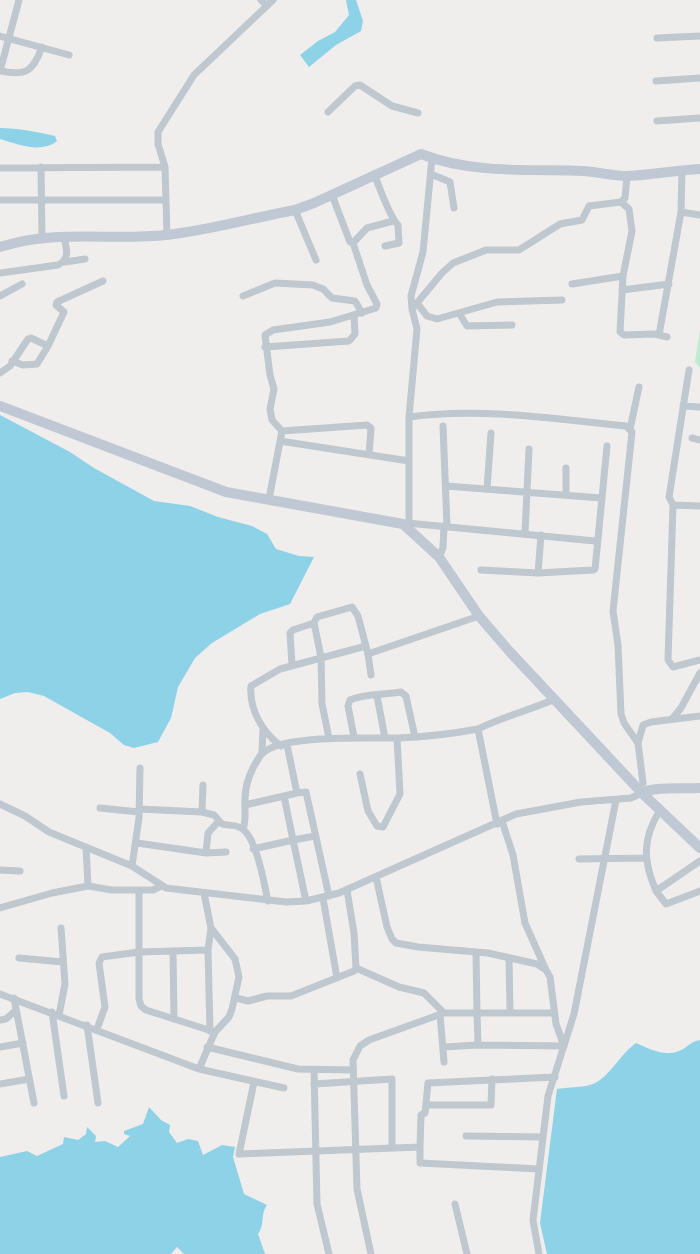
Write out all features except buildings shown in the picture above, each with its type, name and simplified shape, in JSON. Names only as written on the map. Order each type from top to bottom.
[{"type":"main road","points":[[0,247],[42,238],[64,236],[167,235],[294,210],[332,195],[374,174],[421,154],[432,158],[510,170],[583,171],[627,176],[700,169]]},
{"type":"main road","points":[[0,406],[226,492],[406,523],[439,557],[479,616],[660,810],[700,848]]},
{"type":"main road","points":[[640,787],[670,790],[700,788]]},
{"type":"street","points":[[19,0],[0,71],[14,74],[31,70],[36,65],[42,48]]},
{"type":"street","points":[[167,235],[166,167],[158,144],[158,132],[194,75],[264,3],[273,0]]},
{"type":"street","points":[[0,36],[69,55]]},
{"type":"street","points":[[657,38],[700,36]]},
{"type":"street","points":[[656,81],[700,78]]},
{"type":"street","points":[[328,112],[355,86],[360,85],[392,106],[418,113]]},
{"type":"street","points":[[658,121],[700,118]]},
{"type":"street","points":[[432,158],[423,252],[410,296],[414,306],[417,329],[409,417],[410,461],[406,523],[598,539]]},
{"type":"street","points":[[0,168],[166,167]]},
{"type":"street","points":[[41,168],[42,238]]},
{"type":"street","points":[[659,335],[681,212],[682,170]]},
{"type":"street","points":[[374,174],[388,203],[393,221],[398,225],[399,243],[385,246]]},
{"type":"street","points":[[431,174],[450,182],[454,208]]},
{"type":"street","points":[[622,202],[627,176]]},
{"type":"street","points":[[282,431],[272,420],[270,409],[274,389],[264,338],[268,332],[330,322],[358,315],[372,311],[377,304],[367,285],[353,243],[347,239],[332,195]]},
{"type":"street","points":[[0,200],[166,200]]},
{"type":"street","points":[[414,306],[442,273],[454,263],[486,250],[519,250],[560,224],[582,220],[589,206],[622,202]]},
{"type":"street","points":[[622,202],[629,209],[632,231],[623,276],[620,332],[624,335],[659,335],[667,337]]},
{"type":"street","points":[[294,210],[316,260]]},
{"type":"street","points":[[681,212],[700,215]]},
{"type":"street","points":[[353,243],[367,228],[393,221]]},
{"type":"street","points":[[64,236],[67,257],[65,262]]},
{"type":"street","points":[[0,272],[58,265],[85,259]]},
{"type":"street","points":[[572,284],[623,276]]},
{"type":"street","points":[[12,361],[23,365],[37,364],[64,312],[56,305],[57,302],[103,281]]},
{"type":"street","points":[[243,296],[275,283],[313,285],[323,289],[332,298],[355,301],[358,315],[355,334],[349,341],[265,347]]},
{"type":"street","points":[[0,296],[22,284]]},
{"type":"street","points":[[622,290],[669,284]]},
{"type":"street","points":[[414,306],[431,319],[497,302],[562,300]]},
{"type":"street","points":[[458,313],[467,326],[512,325]]},
{"type":"street","points":[[0,373],[31,338],[48,346]]},
{"type":"street","points":[[689,370],[669,497],[672,505],[668,660],[673,667],[700,660]]},
{"type":"street","points":[[630,429],[639,387]]},
{"type":"street","points":[[683,406],[699,407]]},
{"type":"street","points":[[409,417],[432,414],[473,413],[626,426],[630,429],[633,436],[613,611],[618,645],[621,714],[624,723],[638,742]]},
{"type":"street","points":[[282,431],[367,425],[371,428],[369,455]]},
{"type":"street","points":[[439,557],[443,548],[445,526],[446,486],[443,426]]},
{"type":"street","points":[[269,499],[282,431]]},
{"type":"street","points":[[487,489],[491,433]]},
{"type":"street","points":[[692,438],[700,440]]},
{"type":"street","points":[[280,441],[410,461]]},
{"type":"street","points":[[481,570],[538,573],[595,569],[607,446]]},
{"type":"street","points":[[525,533],[529,449]]},
{"type":"street","points":[[566,468],[566,495]]},
{"type":"street","points":[[446,486],[601,498]]},
{"type":"street","points":[[672,505],[700,506]]},
{"type":"street","points":[[538,573],[541,535]]},
{"type":"street","points":[[329,738],[322,704],[321,657],[314,623],[317,617],[352,607],[358,616],[368,654],[371,675]]},
{"type":"street","points":[[368,654],[479,616]]},
{"type":"street","points":[[292,664],[290,633],[293,630],[314,623]]},
{"type":"street","points":[[298,793],[284,745],[269,737],[262,727],[252,702],[251,686],[259,679],[292,664],[366,646]]},
{"type":"street","points":[[672,719],[681,708],[700,673]]},
{"type":"street","points":[[354,736],[348,703],[357,697],[404,693],[415,737]]},
{"type":"street","points":[[377,696],[385,738]]},
{"type":"street","points":[[243,829],[246,823],[246,786],[262,753],[267,749],[329,738],[354,736],[397,738],[450,735],[478,729],[495,720],[523,713],[556,699]]},
{"type":"street","points":[[0,804],[25,816],[48,832],[144,872],[161,886],[178,890],[268,901],[306,901],[347,890],[516,814],[581,802],[631,798],[640,787],[638,742],[643,725],[647,722],[700,716]]},
{"type":"street","points":[[262,727],[262,753]]},
{"type":"street","points":[[478,729],[500,822],[513,855],[525,923],[550,977],[554,1012],[564,1046]]},
{"type":"street","points":[[360,774],[370,816],[380,828],[383,827],[400,794],[397,738]]},
{"type":"street","points":[[132,866],[139,811],[140,768]]},
{"type":"street","points":[[202,812],[203,786]]},
{"type":"street","points":[[245,805],[306,792],[326,897],[337,978]]},
{"type":"street","points":[[284,796],[306,901]]},
{"type":"street","points":[[539,1254],[533,1220],[548,1096],[574,1014],[616,800]]},
{"type":"street","points":[[100,808],[202,812],[214,815],[222,824],[236,825],[243,829],[254,849],[262,869],[268,901]]},
{"type":"street","points":[[660,810],[648,839],[645,858],[656,891],[666,904],[700,891]]},
{"type":"street","points":[[206,853],[208,833],[219,820]]},
{"type":"street","points":[[254,849],[315,836]]},
{"type":"street","points":[[136,843],[206,853],[226,852]]},
{"type":"street","points":[[86,848],[88,886]]},
{"type":"street","points":[[579,859],[645,858]]},
{"type":"street","points":[[656,891],[700,861]]},
{"type":"street","points":[[0,870],[20,871]]},
{"type":"street","points":[[376,877],[392,939],[405,945],[476,952],[509,958],[537,964],[546,970]]},
{"type":"street","points":[[0,908],[52,893],[88,886],[112,890],[153,890],[161,886]]},
{"type":"street","points":[[139,890],[141,1006],[146,1010],[213,1032]]},
{"type":"street","points":[[347,890],[354,933],[356,968]]},
{"type":"street","points":[[199,1069],[213,1032],[208,950],[211,928],[204,893]]},
{"type":"street","points":[[61,928],[65,984],[55,1014],[64,1096]]},
{"type":"street","points":[[211,928],[230,953],[237,966],[239,977],[236,998],[229,1017],[213,1032]]},
{"type":"street","points":[[97,1029],[105,1006],[99,960],[108,955],[139,952],[208,950]]},
{"type":"street","points":[[173,951],[174,1019]]},
{"type":"street","points":[[476,952],[478,1045]]},
{"type":"street","points":[[19,958],[63,962]]},
{"type":"street","points":[[509,958],[510,1013]]},
{"type":"street","points":[[236,998],[248,1001],[267,996],[291,996],[337,978],[356,968]]},
{"type":"street","points":[[356,968],[399,987],[424,993],[442,1013],[444,1062]]},
{"type":"street","points":[[0,994],[87,1025],[199,1069],[284,1088]]},
{"type":"street","points":[[14,998],[34,1103]]},
{"type":"street","points":[[0,1020],[16,1010]]},
{"type":"street","points":[[371,1254],[357,1189],[353,1070],[354,1060],[360,1046],[369,1040],[442,1013],[554,1012]]},
{"type":"street","points":[[87,1025],[98,1103]]},
{"type":"street","points":[[0,1047],[23,1043]]},
{"type":"street","points":[[444,1047],[478,1045],[564,1046]]},
{"type":"street","points":[[207,1048],[298,1069],[353,1070]]},
{"type":"street","points":[[314,1070],[317,1204],[329,1254]]},
{"type":"street","points":[[539,1169],[420,1163],[421,1115],[425,1113],[427,1106],[428,1083],[555,1077]]},
{"type":"street","points":[[0,1084],[29,1079]]},
{"type":"street","points":[[314,1084],[392,1079],[392,1148]]},
{"type":"street","points":[[427,1106],[491,1105],[492,1079]]},
{"type":"street","points":[[254,1082],[239,1154],[420,1146]]},
{"type":"street","points":[[466,1136],[543,1137]]},
{"type":"street","points":[[456,1204],[467,1254]]},
{"type":"green space","points":[[700,329],[700,368],[695,362]]},
{"type":"water","points":[[346,0],[356,0],[363,21],[361,31],[336,45],[309,67],[300,55],[318,41],[335,32],[349,15]]},
{"type":"water","points":[[0,128],[21,129],[55,136],[57,141],[44,147],[29,147],[0,139]]},
{"type":"water","points":[[0,415],[70,452],[94,468],[154,501],[190,506],[218,517],[252,526],[267,534],[276,549],[299,556],[314,557],[290,604],[260,614],[212,643],[195,658],[178,687],[171,718],[158,742],[134,748],[124,745],[110,733],[44,696],[28,692],[15,693],[0,699]]},
{"type":"water","points":[[700,1040],[700,1254],[547,1254],[540,1223],[557,1089],[585,1086],[599,1081],[636,1043],[657,1052],[673,1053]]},
{"type":"water","points":[[149,1107],[161,1120],[170,1125],[169,1132],[177,1143],[188,1139],[198,1141],[203,1155],[222,1145],[235,1147],[233,1157],[244,1194],[267,1205],[258,1234],[265,1254],[184,1254],[177,1247],[171,1254],[0,1254],[0,1157],[27,1151],[37,1156],[63,1144],[64,1137],[78,1140],[86,1134],[87,1127],[96,1136],[95,1142],[105,1141],[118,1147],[130,1136],[124,1134],[124,1131],[143,1124]]}]
